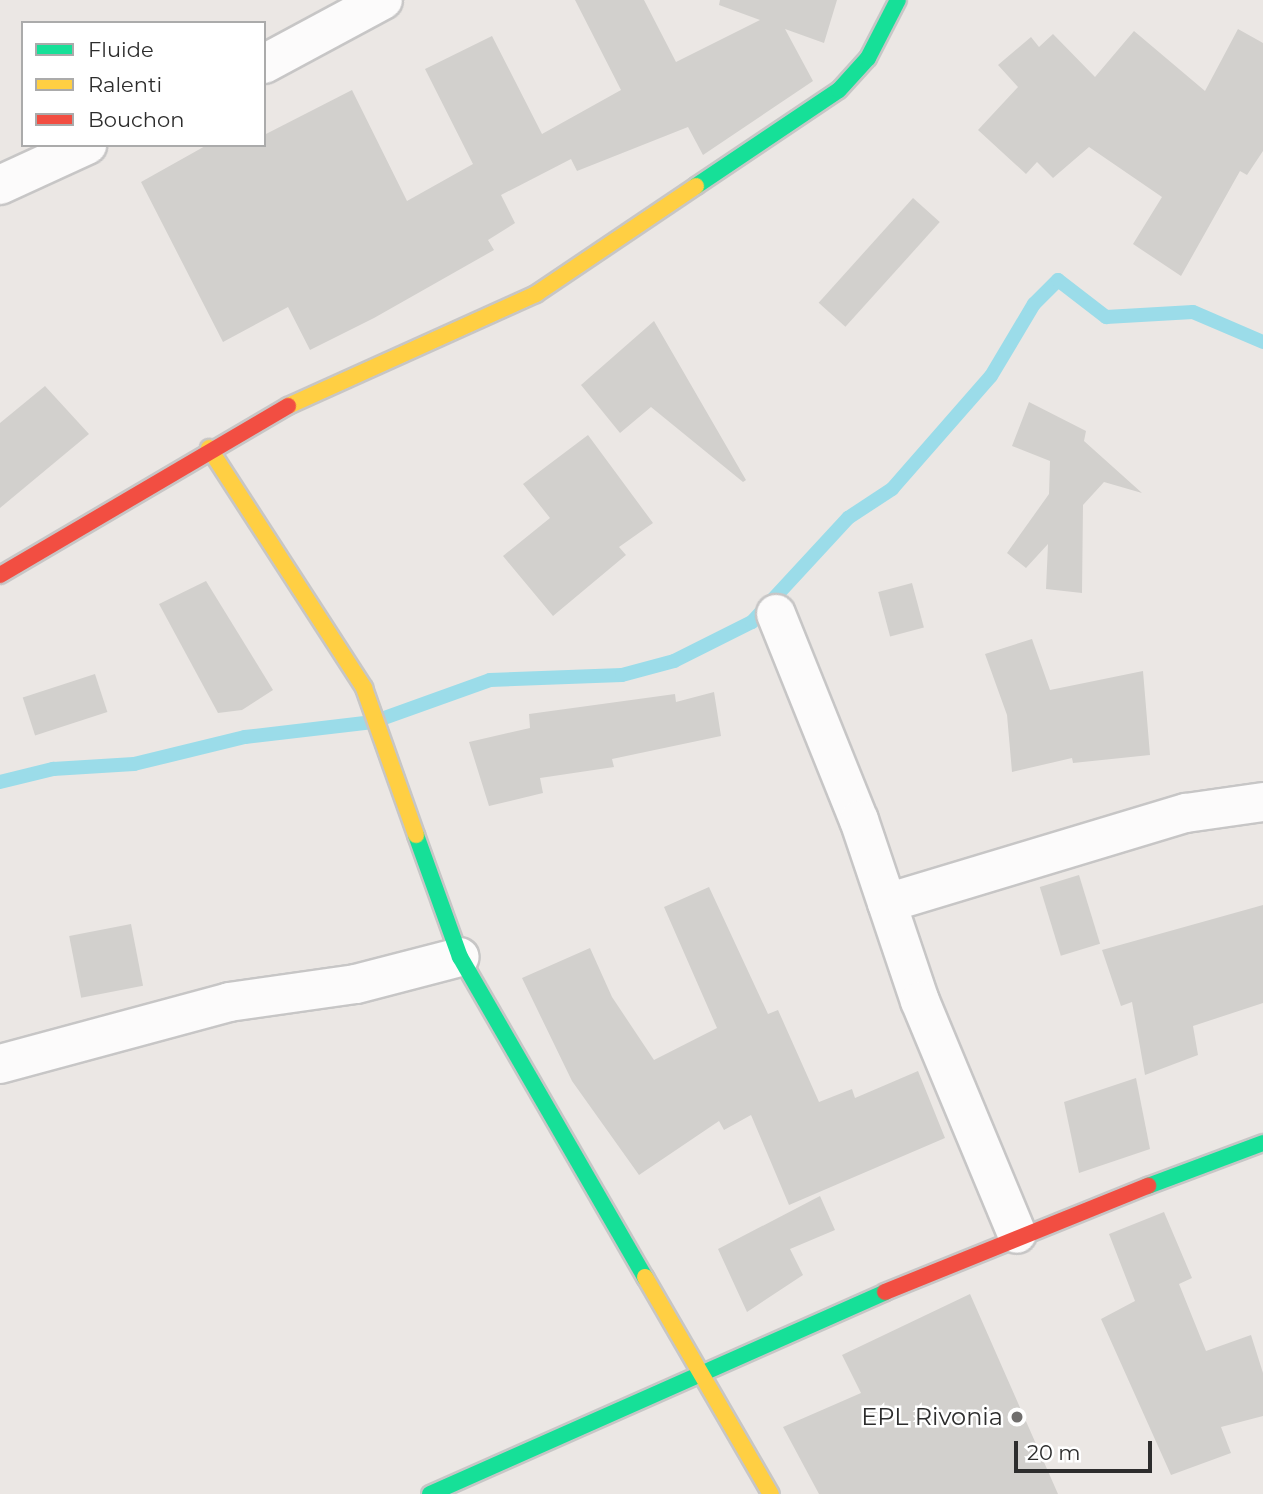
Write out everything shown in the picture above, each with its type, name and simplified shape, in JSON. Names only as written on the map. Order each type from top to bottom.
[{"type":"street","points":[[266,63],[383,0]]},
{"type":"street","points":[[0,575],[209,448],[536,294],[737,164],[839,90],[867,58],[898,0]]},
{"type":"street","points":[[0,185],[83,147]]},
{"type":"street","points":[[209,448],[364,688],[460,957],[707,1375],[771,1494]]},
{"type":"street","points":[[776,614],[887,904],[920,1001],[1017,1234]]},
{"type":"street","points":[[887,904],[1186,813],[1263,803]]},
{"type":"street","points":[[0,1064],[229,1002],[356,984],[460,957]]},
{"type":"street","points":[[430,1494],[707,1375],[1017,1234],[1263,1143]]},
{"type":"building","points":[[575,0],[644,0],[676,62],[760,20],[719,5],[720,0],[837,0],[824,43],[785,29],[813,81],[703,155],[688,127],[577,171],[571,159],[501,195],[515,223],[488,240],[494,250],[374,318],[310,350],[288,307],[223,342],[141,182],[203,147],[266,147],[266,134],[352,90],[407,201],[473,164],[425,69],[492,36],[542,134],[621,90]]},
{"type":"building","points":[[1238,29],[1263,43],[1263,151],[1247,175],[1240,171],[1181,276],[1133,244],[1162,197],[1089,147],[1053,178],[1037,162],[1026,174],[978,130],[1018,87],[998,65],[1031,37],[1039,47],[1053,34],[1095,77],[1134,31],[1205,91]]},
{"type":"building","points":[[913,198],[940,222],[845,327],[819,303]]},
{"type":"building","points":[[654,321],[746,480],[743,482],[651,407],[620,433],[581,385]]},
{"type":"building","points":[[45,386],[89,434],[0,508],[0,423]]},
{"type":"building","points":[[1029,402],[1086,431],[1084,441],[1142,493],[1104,482],[1083,505],[1082,593],[1046,589],[1048,544],[1026,568],[1007,553],[1049,494],[1050,461],[1012,446]]},
{"type":"building","points":[[588,435],[653,523],[619,547],[626,555],[553,616],[503,556],[550,518],[523,484]]},
{"type":"building","points":[[206,581],[273,690],[242,710],[218,713],[159,604]]},
{"type":"building","points":[[912,583],[924,627],[890,636],[878,592]]},
{"type":"building","points":[[1032,639],[1050,690],[1143,671],[1150,755],[1073,763],[1072,758],[1012,772],[1007,715],[985,654]]},
{"type":"building","points":[[95,674],[107,712],[35,736],[23,697]]},
{"type":"building","points":[[714,692],[721,736],[612,759],[614,767],[540,778],[543,793],[489,806],[469,742],[530,728],[529,714],[675,694],[676,702]]},
{"type":"building","points":[[1079,875],[1100,944],[1061,956],[1040,887]]},
{"type":"building","points":[[709,887],[768,1014],[778,1010],[819,1102],[852,1089],[855,1098],[918,1071],[945,1138],[789,1205],[751,1115],[724,1130],[719,1121],[639,1175],[572,1081],[522,978],[590,948],[612,997],[654,1060],[717,1028],[664,907]]},
{"type":"building","points":[[1263,905],[1263,1003],[1193,1026],[1198,1055],[1145,1075],[1132,1002],[1121,1006],[1102,950]]},
{"type":"building","points":[[131,924],[143,986],[81,998],[69,936]]},
{"type":"building","points":[[1136,1078],[1150,1149],[1079,1173],[1064,1102]]},
{"type":"building","points":[[820,1196],[835,1230],[790,1249],[803,1275],[747,1312],[718,1249]]},
{"type":"building","points":[[1164,1212],[1192,1278],[1179,1284],[1206,1351],[1251,1335],[1263,1373],[1263,1416],[1221,1427],[1231,1453],[1171,1475],[1101,1319],[1135,1301],[1109,1234]]},
{"type":"building","points":[[970,1294],[1058,1494],[819,1494],[783,1427],[861,1393],[842,1355]]},
{"type":"waterway","points":[[0,782],[53,769],[134,764],[245,737],[373,722],[490,680],[622,675],[674,661],[752,622],[848,518],[892,489],[991,376],[1034,304],[1058,280],[1106,317],[1193,312],[1263,342]]},
{"type":"traffic: fast","points":[[696,186],[839,90],[868,58],[898,0]]},
{"type":"traffic: fast","points":[[416,835],[460,957],[645,1277]]},
{"type":"traffic: fast","points":[[1148,1186],[1263,1143]]},
{"type":"traffic: fast","points":[[430,1494],[885,1292]]},
{"type":"traffic: slow","points":[[288,406],[536,294],[696,186]]},
{"type":"traffic: slow","points":[[209,448],[364,688],[416,835]]},
{"type":"traffic: slow","points":[[645,1277],[771,1494]]},
{"type":"traffic: jam","points":[[0,575],[288,406]]},
{"type":"traffic: jam","points":[[885,1292],[1148,1186]]},
{"type":"place","name":"EPL Rivonia","points":[[1017,1417]]}]
